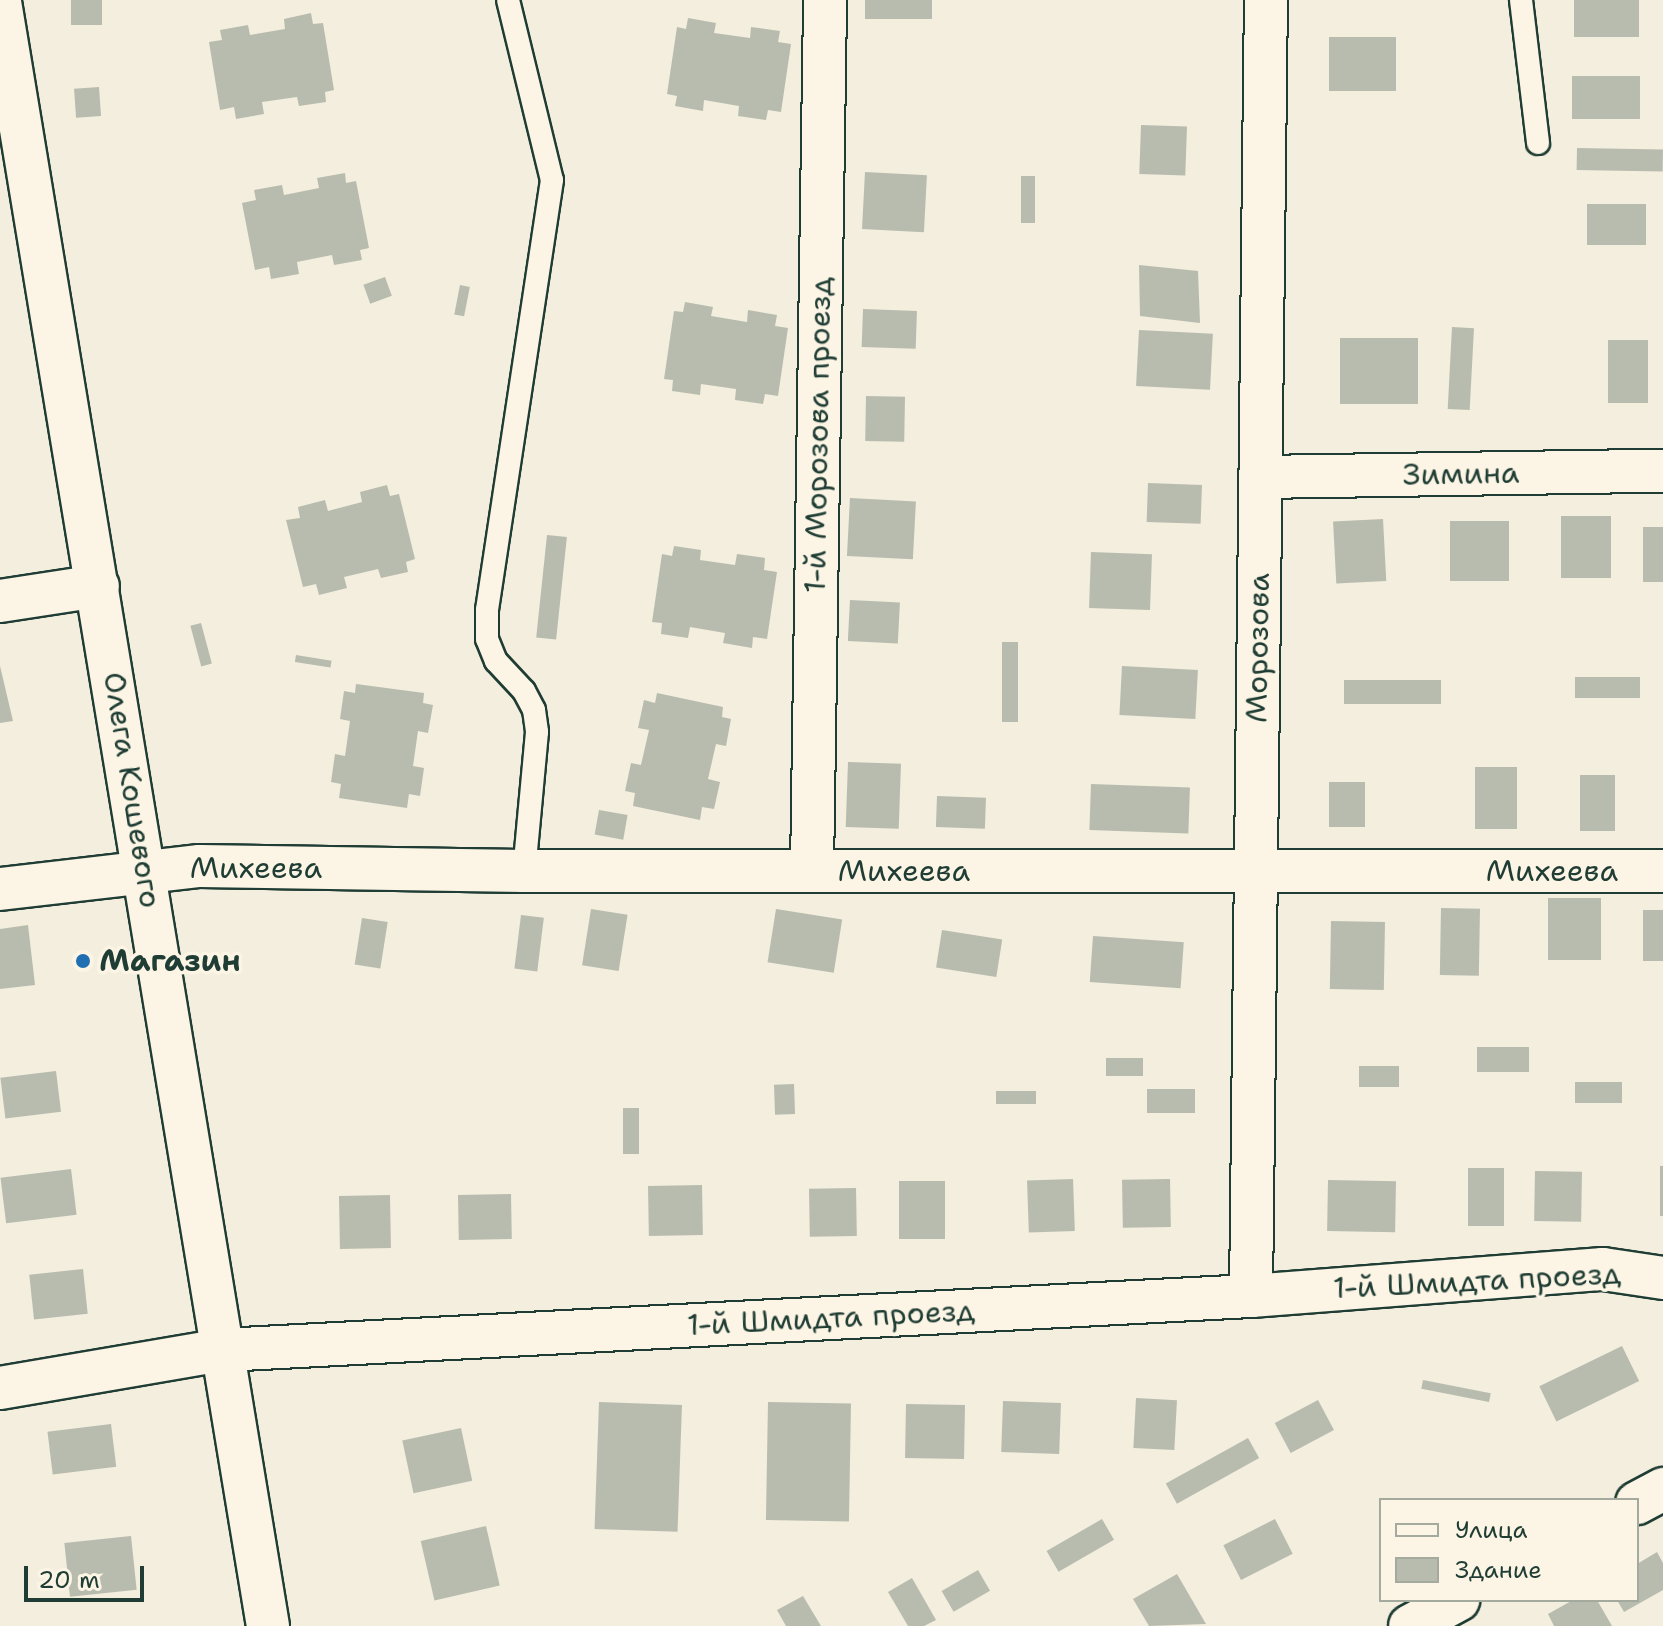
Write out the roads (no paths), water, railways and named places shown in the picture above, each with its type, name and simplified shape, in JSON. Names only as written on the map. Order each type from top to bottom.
[{"type":"street","name":"1-й Морозова проезд","points":[[812,871],[825,0]]},
{"type":"street","name":"Морозова","points":[[1251,1296],[1266,0]]},
{"type":"street","name":"Олега Кошевого","points":[[0,2],[16,188],[98,586],[268,1626]]},
{"type":"street","name":"Зимина","points":[[1260,477],[1663,471]]},
{"type":"street","points":[[0,601],[98,586]]},
{"type":"street","name":"Михеева","points":[[145,870],[200,866],[524,871],[1663,871]]},
{"type":"street","points":[[0,889],[145,870]]},
{"type":"street","name":"1-й Шмидта проезд","points":[[0,1388],[223,1350],[1251,1296],[1603,1269],[1663,1278]]},
{"type":"street","points":[[1639,1502],[1663,1489]]},
{"type":"street","points":[[1410,1626],[1454,1602]]},
{"type":"lane","points":[[508,0],[552,180],[487,610],[487,639],[496,661],[524,691],[535,721],[524,871]]},
{"type":"lane","points":[[1521,0],[1538,143]]},
{"type":"place","name":"Магазин","points":[[83,961]]}]
